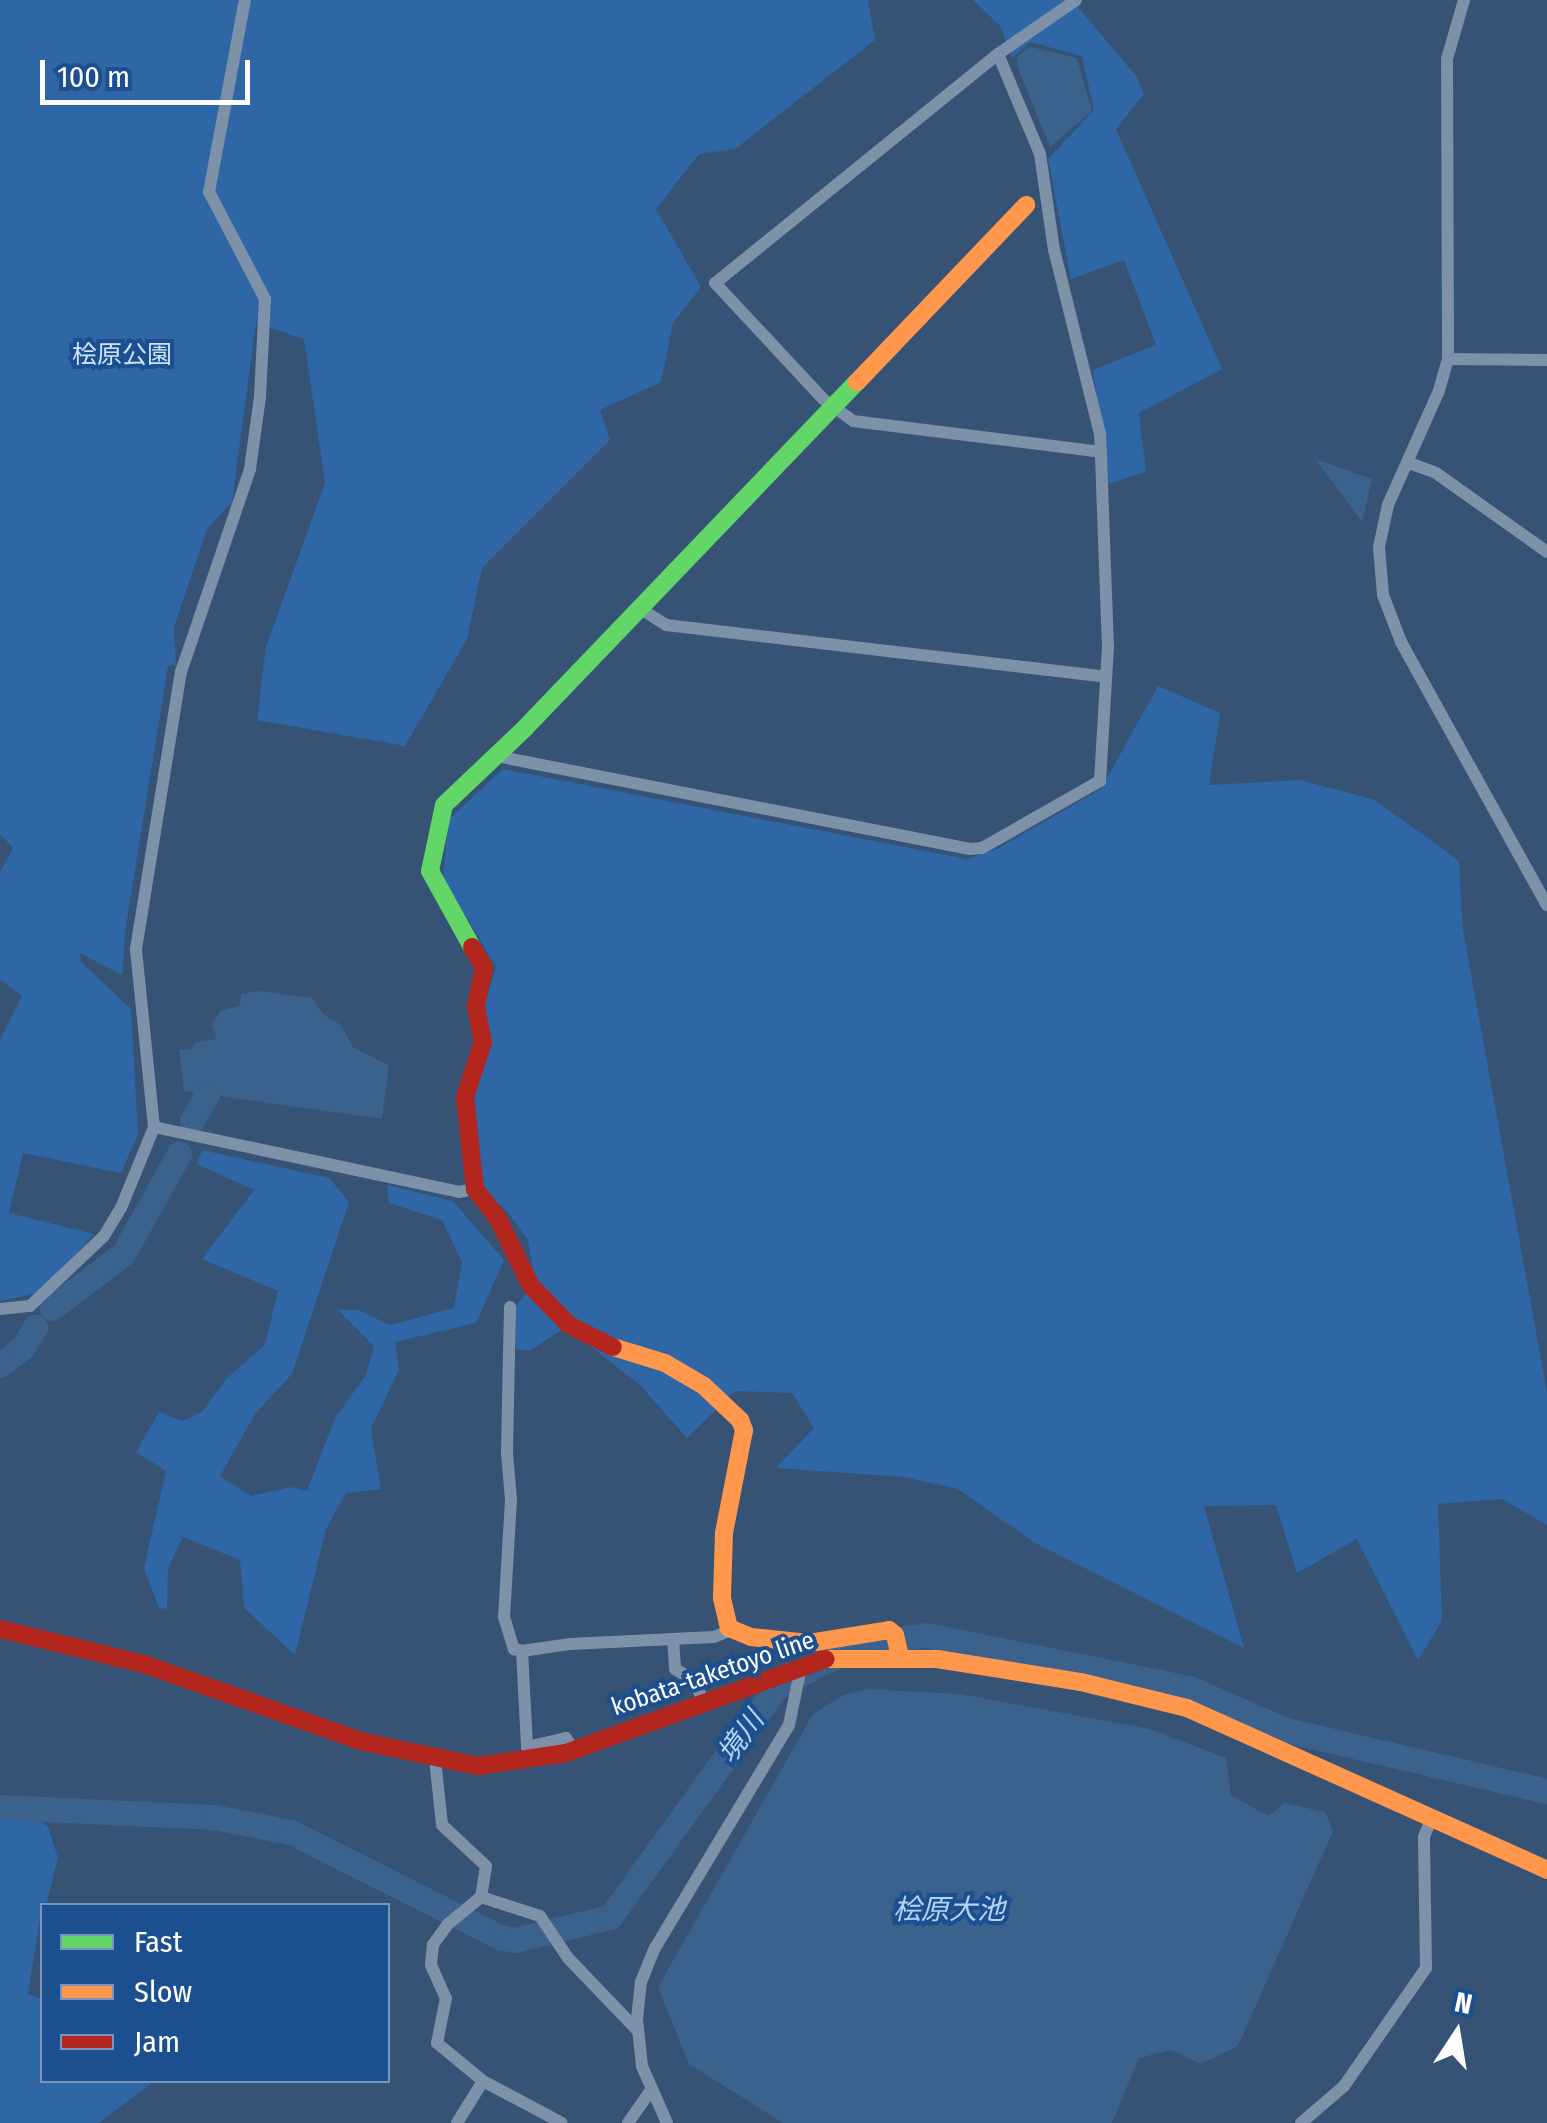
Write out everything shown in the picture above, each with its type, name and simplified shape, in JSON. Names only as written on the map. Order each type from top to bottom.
[{"type":"street","points":[[0,1308],[30,1306],[104,1236],[121,1208],[154,1127],[136,949],[181,672],[250,470],[260,398],[265,299],[209,192],[246,0]]},
{"type":"street","points":[[1076,0],[998,54],[715,283],[832,406],[853,421],[1101,452]]},
{"type":"street","points":[[1464,0],[1448,58],[1448,358],[1388,505],[1379,546],[1382,595],[1402,642],[1547,905]]},
{"type":"street","points":[[496,756],[970,850],[982,848],[1100,781],[1106,677],[1101,452],[1054,250],[1040,154],[998,54]]},
{"type":"street","points":[[731,1630],[722,1598],[724,1533],[744,1430],[740,1420],[704,1386],[666,1363],[599,1343],[569,1325],[531,1286],[497,1217],[475,1189],[465,1097],[482,1042],[476,1007],[484,968],[430,871],[444,805],[496,756],[1026,205]]},
{"type":"street","points":[[1448,358],[1547,360]]},
{"type":"street","points":[[1408,463],[1436,472],[1547,552]]},
{"type":"street","points":[[639,608],[666,625],[1106,677]]},
{"type":"street","points":[[154,1127],[459,1192],[475,1189]]},
{"type":"street","points":[[510,1306],[506,1454],[511,1500],[504,1617],[514,1648],[522,1651],[570,1644],[714,1638],[731,1630],[752,1637],[809,1642],[890,1630],[896,1635],[900,1656]]},
{"type":"street","name":"kobata-taketoyo line","points":[[0,1629],[144,1664],[360,1741],[478,1766],[530,1762],[574,1750],[820,1660],[900,1656],[1081,1682],[1188,1708],[1547,1870]]},
{"type":"street","points":[[673,1639],[675,1669],[693,1680],[704,1702]]},
{"type":"street","points":[[522,1651],[527,1746],[566,1738],[574,1750]]},
{"type":"street","points":[[667,2123],[650,2090],[638,2031],[638,1995],[648,1964],[789,1725],[801,1668]]},
{"type":"street","points":[[435,1759],[442,1825],[486,1866],[480,1898],[448,1924],[433,1946],[431,1965],[446,1998],[437,2043],[483,2081],[562,2123]]},
{"type":"street","points":[[1301,2123],[1344,2086],[1426,1968],[1424,1837],[1432,1818]]},
{"type":"street","points":[[480,1898],[540,1916],[568,1958],[638,2031]]},
{"type":"street","points":[[457,2123],[483,2081]]},
{"type":"street","points":[[628,2123],[650,2090]]},
{"type":"green space","name":"桧原公園","points":[[0,0],[868,0],[875,40],[735,149],[699,154],[656,209],[701,287],[673,323],[661,382],[600,410],[610,440],[482,568],[467,639],[405,746],[257,720],[266,647],[325,483],[304,339],[256,323],[232,502],[207,529],[174,627],[176,665],[168,666],[126,926],[122,975],[80,953],[81,962],[131,1009],[138,1134],[121,1173],[23,1153],[9,1213],[94,1234],[42,1292],[0,1301],[0,1040],[22,996],[0,980],[0,872],[13,848],[0,834]]},
{"type":"green space","points":[[973,0],[1072,0],[1136,76],[1144,94],[1116,129],[1222,369],[1139,413],[1146,472],[1108,484],[1093,370],[1156,345],[1124,260],[1071,279],[1048,159],[1094,110],[1082,56],[1030,42],[1012,58],[1001,27]]},
{"type":"green space","points":[[1158,686],[1220,713],[1209,785],[1300,780],[1375,800],[1459,861],[1463,930],[1547,1392],[1547,1525],[1502,1499],[1438,1504],[1442,1621],[1418,1660],[1357,1539],[1297,1573],[1276,1505],[1204,1506],[1244,1648],[1035,1543],[958,1489],[904,1477],[776,1468],[814,1428],[792,1393],[735,1391],[687,1438],[639,1384],[573,1333],[560,1331],[530,1351],[516,1349],[515,1307],[535,1283],[528,1240],[506,1210],[482,1190],[469,1099],[484,1007],[496,967],[443,878],[448,820],[503,769],[967,859],[997,849],[1101,789]]},
{"type":"green space","points":[[202,1150],[329,1178],[349,1202],[292,1374],[255,1414],[220,1476],[251,1496],[291,1487],[307,1491],[335,1418],[366,1375],[374,1346],[338,1310],[358,1310],[390,1325],[454,1308],[462,1262],[442,1220],[389,1203],[387,1185],[453,1201],[504,1260],[476,1323],[395,1342],[399,1370],[371,1428],[381,1489],[346,1493],[326,1529],[295,1655],[244,1608],[240,1560],[183,1537],[168,1568],[167,1609],[159,1608],[144,1568],[166,1471],[136,1452],[159,1412],[182,1421],[202,1412],[227,1378],[265,1345],[278,1291],[202,1259],[254,1190],[197,1164]]},
{"type":"green space","points":[[0,1813],[29,1813],[48,1827],[58,1858],[47,1903],[40,1903],[28,1994],[40,1998],[40,2083],[152,2083],[98,2123],[0,2123]]},
{"type":"water","points":[[1031,47],[1077,58],[1092,111],[1050,147],[1017,66],[1017,56]]},
{"type":"water","points":[[1315,459],[1372,479],[1362,522]]},
{"type":"water","points":[[259,991],[312,998],[323,1014],[341,1025],[353,1047],[389,1066],[382,1119],[184,1091],[179,1049],[190,1050],[196,1042],[216,1039],[212,1024],[221,1010],[240,1006],[241,994]]},
{"type":"water","name":"桧原大池","points":[[868,1689],[960,1694],[1150,1729],[1226,1758],[1231,1795],[1268,1816],[1284,1803],[1325,1812],[1333,1831],[1238,2046],[1201,2064],[1171,2050],[1139,2058],[1112,2123],[783,2123],[689,2064],[658,1987],[813,1714],[843,1695]]},
{"type":"waterway","points":[[192,1120],[207,1094]]},
{"type":"waterway","points":[[52,1308],[123,1254],[179,1154]]},
{"type":"waterway","points":[[0,1365],[22,1348],[35,1327]]},
{"type":"waterway","name":"境川","points":[[0,1807],[214,1817],[291,1832],[500,1937],[514,1940],[610,1917],[776,1688],[822,1662],[877,1643],[926,1635],[1189,1688],[1286,1730],[1547,1791]]},
{"type":"traffic: fast","points":[[472,947],[430,871],[444,805],[525,728],[857,382]]},
{"type":"traffic: slow","points":[[857,382],[1026,205]]},
{"type":"traffic: slow","points":[[613,1347],[665,1363],[704,1386],[740,1420],[744,1430],[724,1533],[722,1598],[729,1628],[751,1637],[809,1643],[889,1630],[895,1635],[900,1656]]},
{"type":"traffic: slow","points":[[826,1659],[937,1659],[1081,1682],[1187,1708],[1547,1870]]},
{"type":"traffic: jam","points":[[472,947],[484,968],[476,1007],[483,1042],[465,1097],[475,1189],[497,1217],[531,1286],[569,1325],[613,1347]]},
{"type":"traffic: jam","points":[[0,1629],[144,1664],[360,1741],[478,1766],[566,1753],[826,1659]]}]
